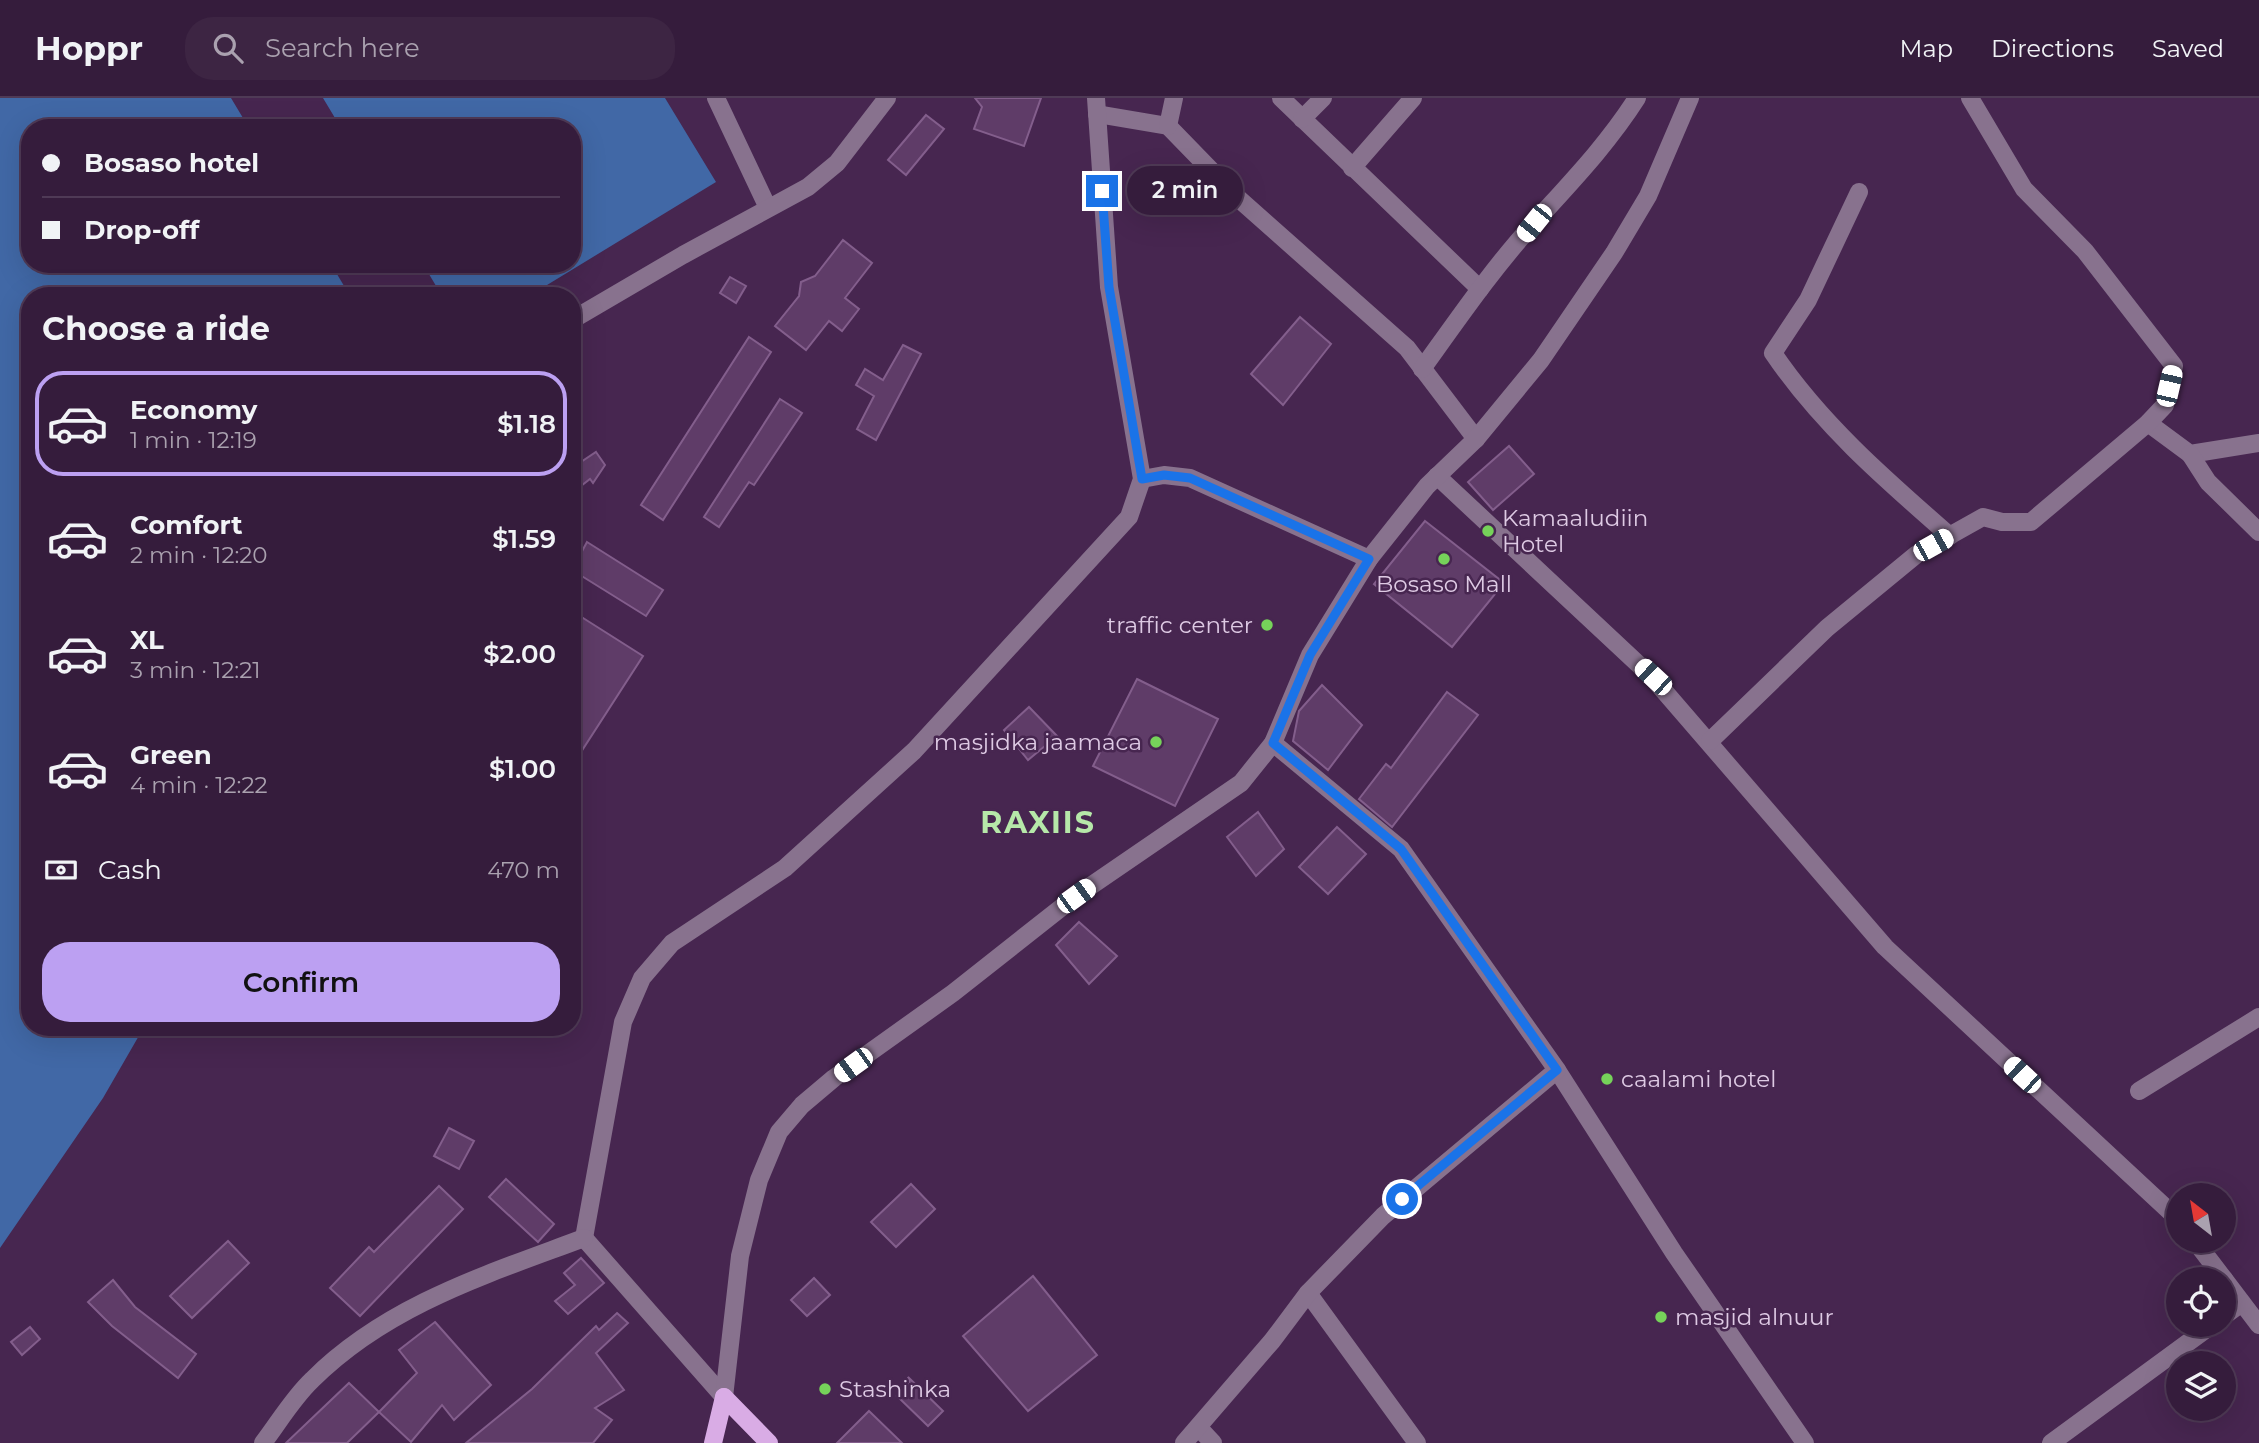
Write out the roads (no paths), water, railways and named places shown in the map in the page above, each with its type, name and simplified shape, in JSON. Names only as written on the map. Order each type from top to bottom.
[{"type":"main road","points":[[713,1443],[723,1397]]},
{"type":"main road","points":[[723,1397],[769,1443]]},
{"type":"street","points":[[716,98],[768,208]]},
{"type":"street","points":[[581,315],[808,187],[837,163],[887,98]]},
{"type":"street","points":[[1168,126],[1174,98]]},
{"type":"street","points":[[1281,98],[1480,289]]},
{"type":"street","points":[[1302,119],[1323,98]]},
{"type":"street","points":[[1352,168],[1413,98]]},
{"type":"street","points":[[1422,369],[1480,289],[1534,223],[1573,184],[1616,132],[1637,98]]},
{"type":"street","points":[[1710,741],[1827,628],[1917,554],[1983,517],[2002,522],[2031,522],[2148,423],[2165,405],[2174,366],[2085,251],[2024,189],[1970,98]]},
{"type":"street","points":[[723,1397],[740,1256],[759,1180],[779,1132],[802,1105],[834,1078],[953,993],[1076,896],[1241,783],[1273,743],[1310,655],[1369,559],[1437,477],[1476,439],[1541,360],[1614,253],[1647,196],[1684,101]]},
{"type":"street","points":[[584,1238],[623,1022],[642,978],[672,943],[785,868],[915,751],[1129,517],[1142,479],[1109,287],[1097,106],[1168,126],[1239,199],[1407,348],[1476,439]]},
{"type":"street","points":[[1859,192],[1808,300],[1773,353],[1791,379],[1838,433],[1950,536]]},
{"type":"street","points":[[2148,423],[2190,454],[2208,482],[2259,532]]},
{"type":"street","points":[[2190,454],[2259,443]]},
{"type":"street","points":[[1142,479],[1164,475],[1190,478],[1369,559]]},
{"type":"street","points":[[1437,477],[1653,677],[1885,947],[2166,1208]]},
{"type":"street","points":[[1273,743],[1401,849],[1557,1070],[1674,1253],[1805,1443]]},
{"type":"street","points":[[2139,1091],[2259,1017]]},
{"type":"street","points":[[1184,1443],[1308,1293],[1383,1216],[1557,1070]]},
{"type":"street","points":[[584,1238],[723,1397]]},
{"type":"street","points":[[263,1443],[311,1380],[364,1337],[432,1296],[584,1238]]},
{"type":"street","points":[[2204,1253],[2215,1267]]},
{"type":"street","points":[[1308,1293],[1417,1443]]},
{"type":"street","points":[[2236,1295],[2259,1325]]},
{"type":"street","points":[[2236,1307],[2242,1303]]},
{"type":"street","points":[[2051,1443],[2196,1337]]},
{"type":"street","points":[[1199,1428],[1213,1443]]},
{"type":"water","points":[[0,98],[231,98],[244,119],[21,119],[21,273],[336,273],[345,287],[21,287],[21,1036],[139,1036],[103,1098],[0,1248]]},
{"type":"water","points":[[323,98],[665,98],[716,182],[581,264],[581,119],[336,119]]},
{"type":"water","points":[[428,273],[567,273],[544,287],[437,287]]},
{"type":"place","name":"Kamaaludiin Hotel","points":[[1488,531]]},
{"type":"place","name":"Bosaso Mall","points":[[1444,559]]},
{"type":"place","name":"traffic center","points":[[1267,625]]},
{"type":"place","name":"masjidka jaamaca","points":[[1156,742]]},
{"type":"place","name":"caalami hotel","points":[[1607,1079]]},
{"type":"place","name":"masjid alnuur","points":[[1661,1317]]},
{"type":"place","name":"Stashinka","points":[[825,1389]]},
{"type":"district","name":"RAXIIS","points":[[1038,822]]}]
